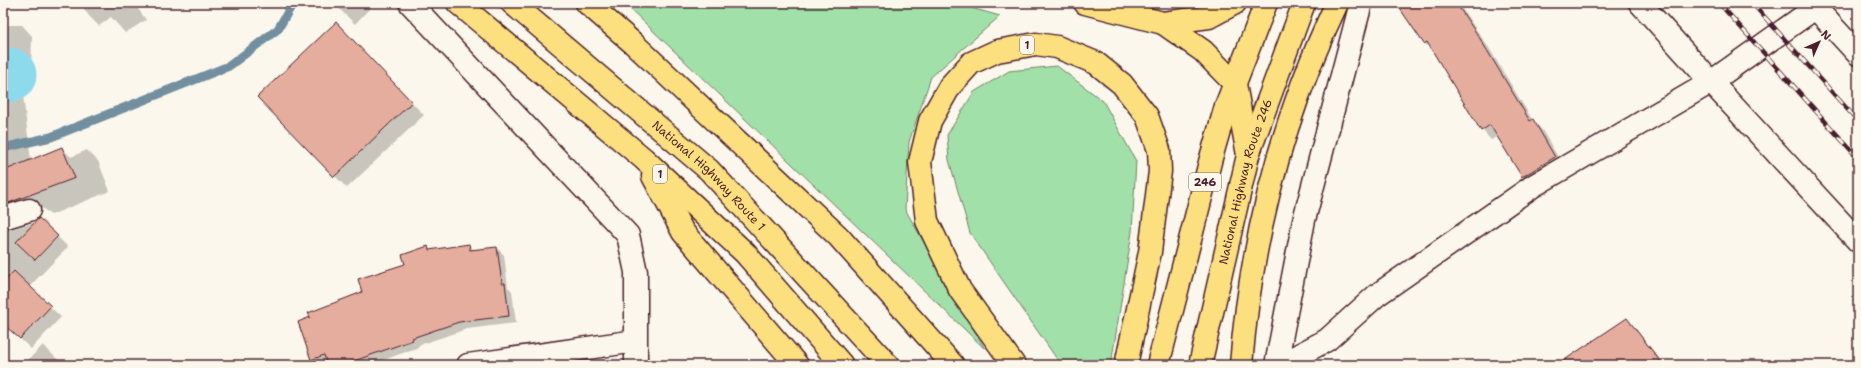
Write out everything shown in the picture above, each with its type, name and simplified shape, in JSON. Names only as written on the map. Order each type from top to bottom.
[{"type":"highway","name":"1","points":[[458,3],[644,159],[745,253],[842,365]]},
{"type":"highway","name":"National Highway Route 1","points":[[512,3],[709,170],[888,365]]},
{"type":"highway","points":[[587,3],[633,43],[838,236],[953,365]]},
{"type":"highway","points":[[1085,3],[1163,23],[1203,51],[1235,84],[1248,155]]},
{"type":"highway","points":[[1163,23],[1209,16],[1235,3]]},
{"type":"highway","name":"246","points":[[1158,365],[1211,158],[1226,106],[1266,3]]},
{"type":"highway","name":"National Highway Route 246","points":[[1200,365],[1248,155],[1304,3]]},
{"type":"highway","points":[[1241,365],[1254,254],[1272,176],[1320,40],[1337,3]]},
{"type":"highway","name":"1","points":[[1014,365],[960,290],[927,221],[920,162],[930,121],[950,86],[971,63],[997,51],[1036,44],[1058,47],[1096,63],[1122,84],[1147,116],[1158,150],[1160,171],[1150,252],[1126,365]]},
{"type":"highway","name":"1","points":[[644,159],[683,232],[797,365]]},
{"type":"street","points":[[410,3],[628,235],[636,272],[636,365]]},
{"type":"street","points":[[1276,365],[1304,220],[1361,3]]},
{"type":"street","points":[[1640,3],[1858,241]]},
{"type":"street","points":[[1280,365],[1327,340],[1377,295],[1533,186],[1711,82],[1813,5],[1858,54]]},
{"type":"street","points":[[3,218],[29,210]]},
{"type":"street","points":[[468,365],[636,341]]},
{"type":"green space","points":[[624,3],[953,3],[1000,16],[931,77],[909,142],[905,209],[985,349]]},
{"type":"green space","points":[[1057,66],[1103,101],[1136,161],[1132,232],[1111,365],[1061,365],[970,233],[949,160],[947,135],[974,92],[1009,71]]},
{"type":"building","points":[[1396,3],[1456,3],[1479,37],[1530,121],[1533,119],[1555,157],[1522,177],[1490,125],[1481,131],[1427,42],[1424,44]]},
{"type":"building","points":[[336,22],[412,102],[334,177],[257,97]]},
{"type":"building","points":[[62,147],[75,178],[3,205],[3,171]]},
{"type":"building","points":[[39,218],[58,236],[35,260],[16,242]]},
{"type":"building","points":[[469,244],[470,250],[497,247],[502,283],[505,283],[509,316],[459,322],[412,338],[413,340],[343,365],[327,365],[324,355],[311,360],[298,322],[310,317],[308,313],[362,292],[358,279],[405,264],[402,255],[428,246],[429,250]]},
{"type":"building","points":[[14,271],[51,306],[20,339],[3,324],[3,283]]},
{"type":"building","points":[[1627,318],[1663,365],[1557,365]]},
{"type":"waterway","points":[[3,148],[51,137],[229,66],[278,29],[293,3]]},
{"type":"waterway","points":[[3,75],[9,75]]},
{"type":"railway","points":[[1719,3],[1858,158]]},
{"type":"railway","points":[[1752,3],[1858,121]]}]
